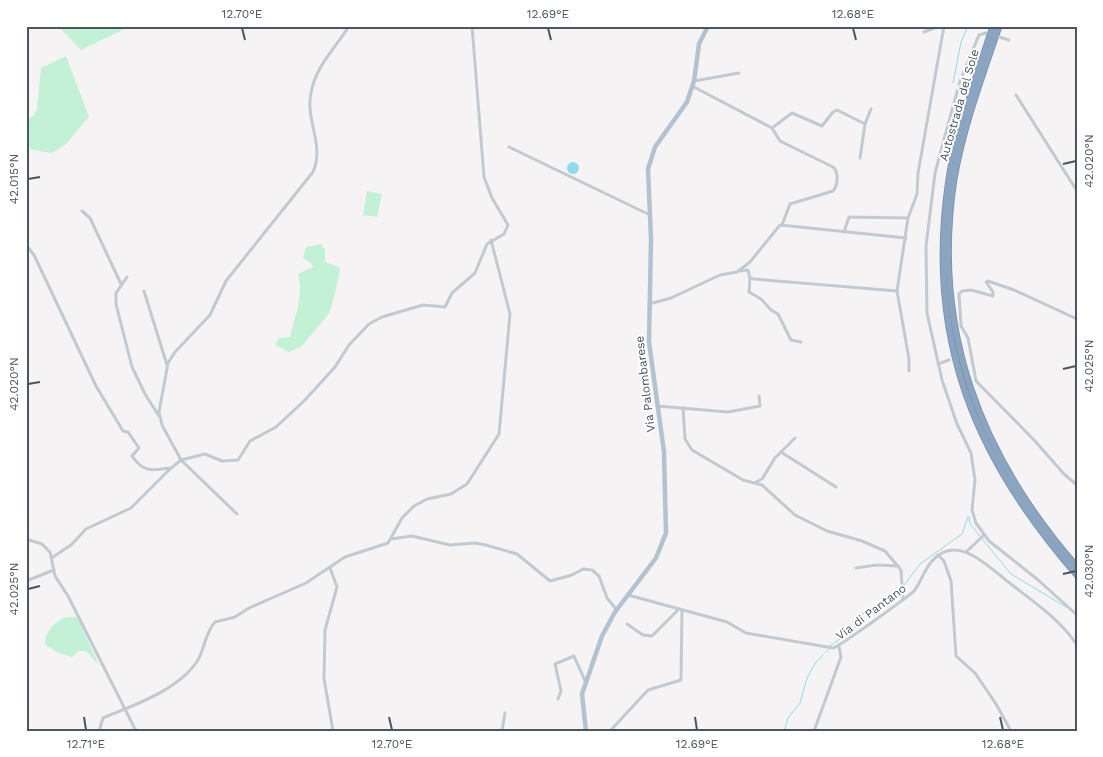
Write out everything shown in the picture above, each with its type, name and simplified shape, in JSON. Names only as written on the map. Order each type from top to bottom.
[{"type":"highway","name":"Autostrada del Sole","points":[[993,26],[958,139],[949,177],[942,257],[947,317],[956,364],[983,439],[999,470],[1024,509],[1077,574]]},
{"type":"highway","name":"Autostrada del Sole","points":[[999,26],[972,107],[954,178],[948,256],[950,299],[961,363],[988,437],[1028,506],[1077,567]]},
{"type":"main road","name":"Via Palombarese","points":[[586,731],[582,700],[603,633],[616,609],[657,556],[666,533],[664,454],[649,351],[650,215],[648,174],[650,158],[658,143],[684,108],[693,84],[699,44],[708,26]]},
{"type":"street","points":[[159,416],[171,356],[210,315],[226,281],[313,172],[318,149],[310,116],[311,90],[321,65],[349,26]]},
{"type":"street","points":[[53,557],[70,546],[88,528],[131,508],[170,468],[181,460],[204,454],[226,462],[239,460],[250,441],[276,427],[306,399],[334,368],[349,345],[367,325],[382,317],[420,305],[430,304],[446,307],[452,293],[475,273],[484,248],[491,240],[503,235],[508,225],[492,199],[484,180],[472,26]]},
{"type":"street","points":[[924,32],[939,26]]},
{"type":"street","points":[[909,371],[909,359],[897,291],[908,218],[918,191],[918,172],[944,26]]},
{"type":"street","points":[[986,33],[978,35],[963,71],[942,144],[932,195],[926,246],[926,305],[938,364],[956,422],[971,454],[975,480],[972,512],[984,535],[1037,578],[1077,615]]},
{"type":"street","points":[[999,37],[1009,40]]},
{"type":"street","points":[[693,84],[739,73]]},
{"type":"street","points":[[693,84],[772,128],[780,141],[834,167],[836,173],[834,191],[791,204],[782,225]]},
{"type":"street","points":[[1016,95],[1077,191]]},
{"type":"street","points":[[860,158],[866,124],[871,109]]},
{"type":"street","points":[[772,128],[792,113],[822,126],[836,110],[866,124]]},
{"type":"street","points":[[509,147],[650,215]]},
{"type":"street","points":[[82,210],[90,217],[121,285]]},
{"type":"street","points":[[844,232],[847,218],[850,216],[908,218]]},
{"type":"street","points":[[737,272],[750,262],[777,227],[782,225],[906,238]]},
{"type":"street","points":[[99,731],[102,719],[169,688],[190,670],[199,658],[205,638],[214,622],[235,617],[250,608],[305,584],[343,558],[386,544],[391,539],[402,518],[415,504],[451,494],[468,482],[499,434],[510,314],[491,240]]},
{"type":"street","points":[[26,246],[34,256],[105,404],[123,431],[128,432],[139,448],[132,456],[139,466],[145,468],[154,470],[170,468]]},
{"type":"street","points":[[649,304],[671,298],[720,275],[747,270],[750,278],[748,291],[762,299],[777,314],[791,340],[801,342]]},
{"type":"street","points":[[127,277],[121,285],[115,301],[128,355],[143,392],[159,416],[181,460],[236,514]]},
{"type":"street","points":[[750,278],[897,291]]},
{"type":"street","points":[[1077,319],[1014,290],[987,280],[993,296],[969,290],[962,291],[959,294],[962,326],[968,336],[974,378],[980,388],[995,400],[1064,474],[1077,485]]},
{"type":"street","points":[[144,291],[168,366]]},
{"type":"street","points":[[964,357],[972,356]]},
{"type":"street","points":[[938,364],[949,360]]},
{"type":"street","points":[[657,406],[734,411],[760,406],[760,396]]},
{"type":"street","points":[[683,408],[685,439],[691,449],[742,480],[756,482],[774,494],[795,515],[830,532],[881,549],[899,566],[902,573],[902,600]]},
{"type":"street","points":[[756,482],[762,478],[794,438]]},
{"type":"street","points":[[781,452],[836,487]]},
{"type":"street","points":[[966,552],[984,535]]},
{"type":"street","points":[[391,539],[412,536],[450,545],[484,544],[518,554],[550,581],[574,574],[583,569],[592,570],[599,576],[607,599],[616,609]]},
{"type":"street","points":[[26,539],[43,545],[53,557],[56,577],[68,596],[136,731]]},
{"type":"street","points":[[1011,731],[997,704],[976,674],[956,655],[952,583],[944,561],[938,555],[951,550],[966,552],[978,558],[1062,625],[1077,645]]},
{"type":"street","name":"Via di Pantano","points":[[628,595],[728,623],[746,633],[830,648],[839,647],[913,592],[930,564],[938,555]]},
{"type":"street","points":[[856,568],[875,565],[899,566]]},
{"type":"street","points":[[330,568],[337,587],[325,630],[324,679],[333,731]]},
{"type":"street","points":[[26,582],[54,570]]},
{"type":"street","points":[[627,624],[644,636],[652,636],[680,610]]},
{"type":"street","points":[[610,731],[648,690],[681,680],[680,610]]},
{"type":"street","points":[[814,731],[841,657],[839,647]]},
{"type":"street","points":[[558,699],[561,691],[555,664],[574,656],[586,683]]},
{"type":"street","points":[[502,731],[505,713]]},
{"type":"green space","points":[[58,26],[131,26],[81,50]]},
{"type":"green space","points":[[66,56],[89,117],[65,145],[52,153],[32,150],[26,143],[26,120],[34,115],[37,109],[41,68]]},
{"type":"green space","points":[[367,191],[382,194],[377,217],[363,215]]},
{"type":"green space","points":[[321,244],[325,250],[325,262],[339,267],[340,271],[331,309],[301,347],[289,352],[275,345],[279,338],[290,337],[299,298],[300,282],[298,274],[313,267],[311,263],[303,258],[306,247]]},
{"type":"green space","points":[[66,617],[77,617],[99,665],[86,651],[79,651],[72,657],[56,652],[45,644],[46,635],[51,628],[58,621]]},
{"type":"water","points":[[573,162],[579,168],[573,174],[567,168]]},
{"type":"waterway","points":[[953,83],[961,42],[968,26]]},
{"type":"waterway","points":[[830,646],[859,625],[859,618],[862,614],[904,585],[920,564],[962,534],[968,517]]},
{"type":"waterway","points":[[969,517],[970,524],[1011,574],[1066,607]]},
{"type":"waterway","points":[[825,653],[829,649]]},
{"type":"waterway","points":[[784,731],[788,718],[800,703],[807,678],[816,662],[823,655]]}]
